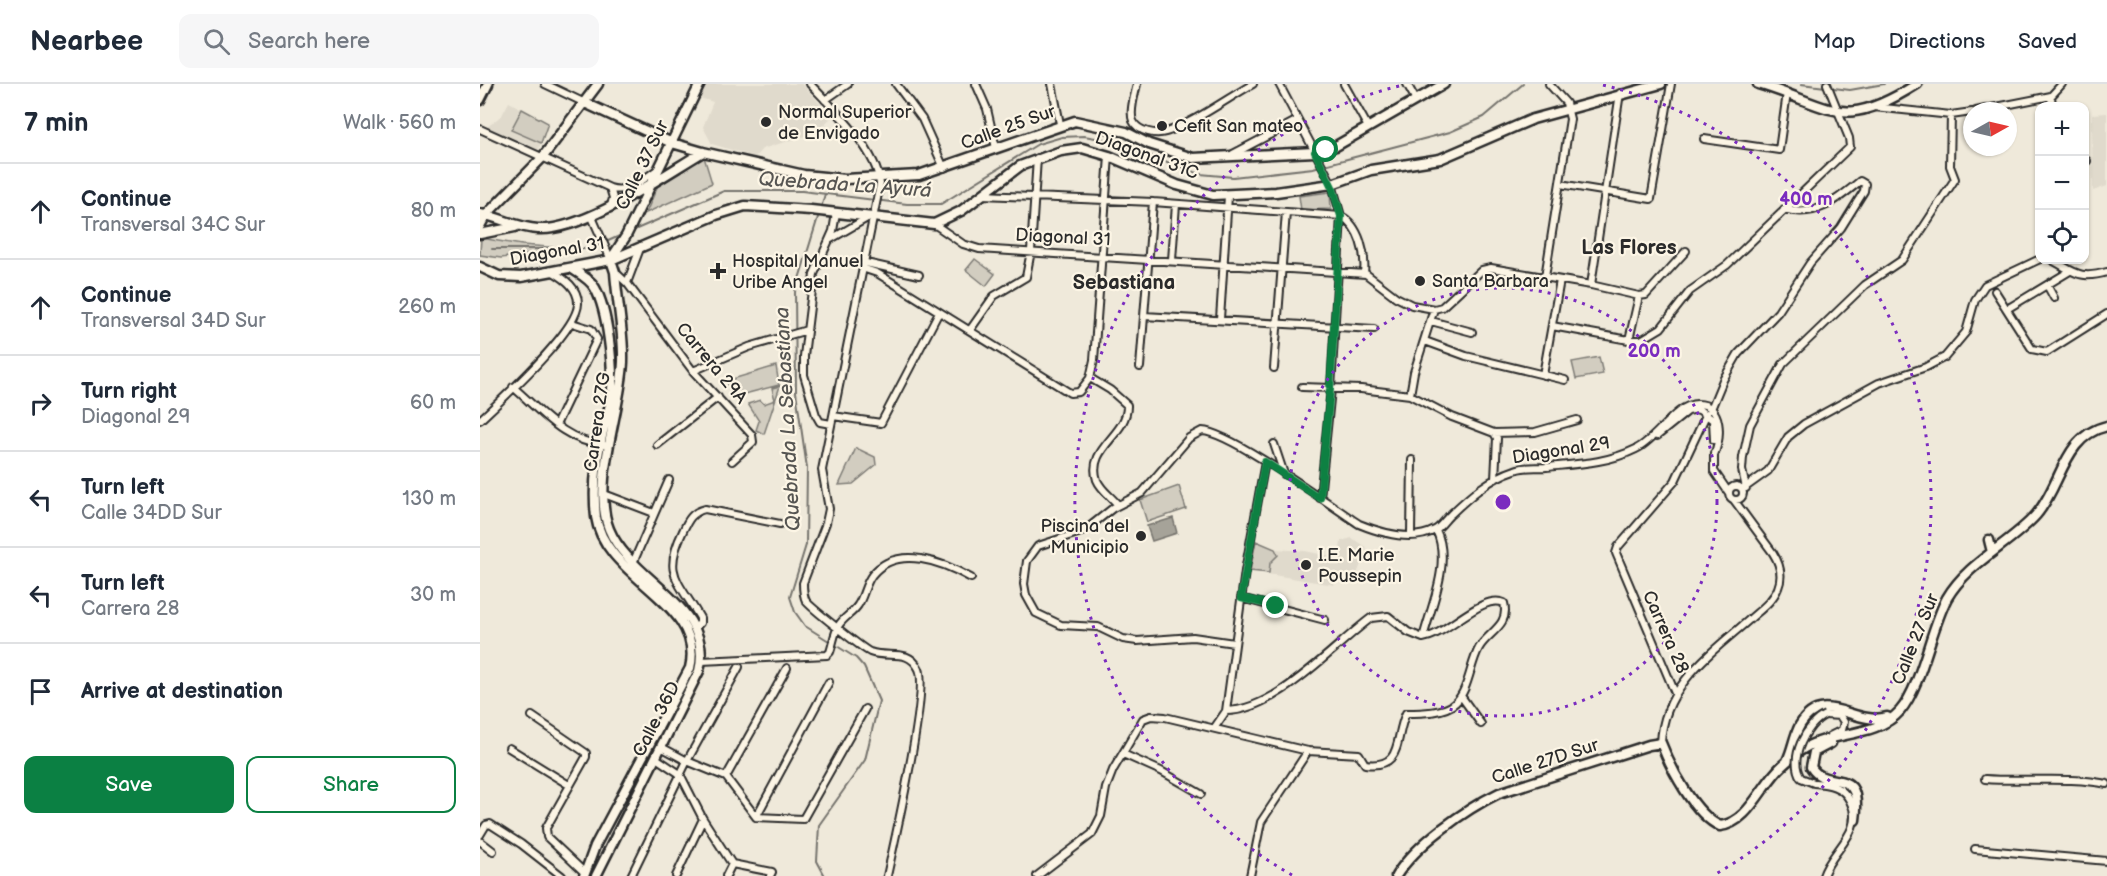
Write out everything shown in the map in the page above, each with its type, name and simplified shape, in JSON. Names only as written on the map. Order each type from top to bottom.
[{"type":"main road","points":[[480,100],[488,84]]},
{"type":"main road","points":[[480,226],[482,212],[508,194],[542,158],[598,84]]},
{"type":"main road","name":"Calle 37 Sur","points":[[611,260],[626,236],[700,84]]},
{"type":"main road","name":"Calle 25 Sur","points":[[585,103],[672,143],[703,152],[824,178],[880,183],[944,168],[1060,124],[1085,121],[1194,158],[1315,152],[1336,146],[1444,84]]},
{"type":"main road","name":"Diagonal 31C","points":[[934,224],[961,211],[1010,172],[1037,158],[1082,148],[1109,156],[1177,185],[1200,192],[1228,196],[1332,184],[1371,170],[1440,159],[1533,119],[1620,93],[1661,84]]},
{"type":"main road","points":[[1758,84],[1788,93],[1818,108],[1838,110],[1849,114],[1873,107],[1917,84]]},
{"type":"main road","points":[[482,212],[519,226],[551,229],[594,220],[611,206],[703,152]]},
{"type":"main road","name":"Diagonal 31","points":[[480,267],[489,273],[510,277],[553,272],[611,260],[735,208],[767,207],[824,211],[934,224]]},
{"type":"main road","points":[[480,234],[519,226]]},
{"type":"main road","name":"Carrera 27G","points":[[611,260],[615,272],[623,360],[620,394],[604,445],[604,494],[608,528],[652,588]]},
{"type":"main road","name":"Carrera 27G","points":[[571,268],[595,287],[605,326],[612,392],[596,489],[598,528],[617,557],[652,588]]},
{"type":"main road","name":"Calle 27 Sur","points":[[1661,743],[1695,805],[1710,821],[1720,826],[1728,825],[1743,815],[1776,771],[1814,744],[1875,726],[1901,710],[1908,699],[1946,600],[1966,575],[2037,514],[2077,442],[2084,436],[2107,426]]},
{"type":"main road","points":[[1989,540],[1992,552]]},
{"type":"main road","points":[[652,588],[677,605],[695,627],[701,661]]},
{"type":"main road","name":"Calle 36D","points":[[584,874],[595,846],[675,701],[693,658],[691,638],[677,614],[652,588]]},
{"type":"main road","name":"Calle 36D","points":[[597,876],[701,661]]},
{"type":"main road","points":[[1786,763],[1799,726],[1808,716],[1826,708],[1840,709],[1867,720],[1875,720],[1901,710]]},
{"type":"main road","points":[[1846,734],[1854,725],[1851,714]]},
{"type":"main road","points":[[1855,820],[1857,800],[1853,789],[1840,780],[1819,776],[1810,762],[1817,749],[1875,726]]},
{"type":"main road","name":"Calle 27D Sur","points":[[1395,876],[1413,855],[1482,801],[1516,787],[1661,743]]},
{"type":"street","points":[[545,84],[585,103]]},
{"type":"street","points":[[810,84],[869,153],[880,183],[878,204],[872,217],[865,266],[822,470],[829,509],[823,533],[803,584],[803,594],[813,610],[869,652],[906,656],[914,661],[922,684],[919,715],[887,876]]},
{"type":"street","points":[[825,100],[848,84]]},
{"type":"street","points":[[896,84],[927,127],[944,168]]},
{"type":"street","points":[[976,84],[987,109],[996,148]]},
{"type":"street","points":[[1052,84],[1060,124]]},
{"type":"street","points":[[1137,84],[1132,113],[1134,123],[1143,130],[1167,132],[1252,84]]},
{"type":"street","points":[[1279,84],[1332,184],[1341,216],[1335,329],[1320,498]]},
{"type":"street","points":[[1344,84],[1368,128]]},
{"type":"street","points":[[1407,84],[1416,100]]},
{"type":"street","points":[[1545,278],[1570,119],[1569,109],[1549,84]]},
{"type":"street","points":[[1560,184],[1651,199],[1671,84]]},
{"type":"street","points":[[1552,326],[1629,340],[1641,340],[1661,328],[1690,291],[1726,265],[1850,147],[1849,138],[1827,84]]},
{"type":"street","points":[[2017,103],[2051,96],[2062,84]]},
{"type":"street","points":[[1591,285],[1620,93]]},
{"type":"street","points":[[1704,139],[1779,150],[1788,93]]},
{"type":"street","points":[[2051,96],[2052,102]]},
{"type":"street","points":[[1873,107],[1952,115],[1963,113]]},
{"type":"street","points":[[1743,509],[1743,464],[1750,425],[1783,364],[1865,285],[1902,260],[1955,179],[1950,166],[1952,115]]},
{"type":"street","points":[[1230,156],[1298,120]]},
{"type":"street","points":[[480,129],[621,191],[629,189],[659,170]]},
{"type":"street","points":[[878,269],[939,312],[1070,393],[1081,390],[1090,378],[1094,360],[1109,156]]},
{"type":"street","points":[[970,330],[994,296],[1026,277],[1037,158]]},
{"type":"street","points":[[1675,693],[1691,673],[1766,606],[1778,590],[1780,581],[1779,563],[1743,509],[1734,500],[1730,490],[1720,483],[1714,471],[1719,426],[1709,411],[1738,354],[1778,312],[1810,263],[1841,228],[1864,191],[1865,183],[1860,181],[1824,207],[1799,213],[1784,209]]},
{"type":"street","points":[[610,188],[613,198],[611,206]]},
{"type":"street","points":[[981,195],[1153,202],[1341,216],[1350,223],[1363,250],[1364,274]]},
{"type":"street","points":[[1220,319],[1228,196]]},
{"type":"street","points":[[1140,367],[1153,202]]},
{"type":"street","points":[[1172,260],[1176,204]]},
{"type":"street","points":[[1274,368],[1286,212]]},
{"type":"street","points":[[831,424],[818,420],[804,375],[814,274],[829,241],[835,213]]},
{"type":"street","points":[[829,241],[844,229],[872,217]]},
{"type":"street","name":"Carrera 27G","points":[[594,220],[611,260]]},
{"type":"street","name":"Diagonal 31","points":[[934,224],[972,247],[1370,275],[1396,297],[1426,309],[1434,309]]},
{"type":"street","points":[[627,283],[641,246]]},
{"type":"street","points":[[1410,395],[1414,372],[1434,309],[1442,306],[1486,268],[1591,285],[1639,296],[1646,295],[1686,251]]},
{"type":"street","points":[[1744,489],[1768,471],[1788,437],[1804,424],[1879,383],[1926,367],[1946,357],[1966,332],[1978,292],[1985,285],[2035,261]]},
{"type":"street","points":[[2058,264],[2070,272],[2088,276],[2107,272]]},
{"type":"street","points":[[865,266],[919,275]]},
{"type":"street","points":[[480,420],[572,323],[577,312],[577,294],[566,280],[553,272]]},
{"type":"street","name":"Carrera 29A","points":[[615,272],[627,283],[693,370],[753,438],[753,442],[732,461]]},
{"type":"street","points":[[2007,309],[2070,272]]},
{"type":"street","points":[[1543,375],[1560,280]]},
{"type":"street","points":[[2047,285],[2054,298]]},
{"type":"street","points":[[1995,291],[2032,349],[2039,352],[2047,352],[2107,314]]},
{"type":"street","points":[[1629,340],[1639,296]]},
{"type":"street","points":[[833,416],[881,423],[939,312]]},
{"type":"street","points":[[1144,316],[1220,319],[1335,329],[1374,329]]},
{"type":"street","points":[[1431,321],[1472,332]]},
{"type":"street","points":[[556,425],[596,344],[596,335],[591,329],[572,323]]},
{"type":"street","points":[[693,370],[749,347],[807,330]]},
{"type":"street","points":[[1425,341],[1466,356],[1565,380]]},
{"type":"street","points":[[526,374],[523,384],[526,398]]},
{"type":"street","points":[[1090,378],[1110,390],[1127,405],[1118,432],[1103,446],[1097,459],[1098,481],[1118,506]]},
{"type":"street","points":[[513,387],[556,425],[580,440],[604,445]]},
{"type":"street","points":[[1302,387],[1410,395],[1452,417],[1494,434],[1535,432],[1577,420]]},
{"type":"street","points":[[657,445],[718,397]]},
{"type":"street","name":"Diagonal 29","points":[[1436,530],[1465,501],[1495,479],[1524,468],[1579,464],[1608,459],[1633,451],[1652,439],[1684,407],[1701,404],[1709,411]]},
{"type":"street","name":"Carrera 28","points":[[1661,743],[1664,716],[1675,693],[1616,553],[1624,539],[1675,481],[1709,411]]},
{"type":"street","points":[[1234,643],[1193,637],[1123,639],[1098,627],[1061,625],[1041,617],[1030,605],[1024,584],[1024,573],[1032,552],[1044,543],[1091,528],[1118,506],[1142,494],[1189,438],[1202,431],[1216,434],[1285,474],[1359,524],[1376,531],[1411,534],[1436,530],[1440,538],[1442,560],[1423,638]]},
{"type":"street","points":[[1494,434],[1497,438],[1495,479]]},
{"type":"street","points":[[1274,444],[1285,474]]},
{"type":"street","points":[[1411,534],[1412,460]]},
{"type":"street","points":[[1215,727],[1226,711],[1241,598],[1265,462]]},
{"type":"street","points":[[633,563],[669,480]]},
{"type":"street","points":[[1730,490],[1737,486],[1744,489]]},
{"type":"street","points":[[604,494],[654,513]]},
{"type":"street","points":[[1734,500],[1742,498]]},
{"type":"street","points":[[695,627],[700,623],[700,618],[673,572],[671,559],[689,518],[696,511],[705,509],[780,524]]},
{"type":"street","points":[[701,661],[822,656],[830,652],[837,629],[860,602],[870,576],[887,564],[900,560],[926,560],[945,564],[971,578]]},
{"type":"street","points":[[1241,598],[1325,620]]},
{"type":"street","points":[[1037,876],[1092,834],[1101,816],[1106,788],[1143,719],[1151,716],[1215,727],[1308,751],[1359,754],[1365,764],[1387,763],[1395,756],[1400,726],[1406,713],[1444,709],[1461,696],[1479,648],[1502,623],[1506,611],[1504,603],[1491,601],[1438,633],[1423,638],[1408,632],[1388,616],[1371,618],[1273,695],[1247,707],[1226,711]]},
{"type":"street","points":[[631,876],[680,774],[739,667]]},
{"type":"street","points":[[726,777],[787,668]]},
{"type":"street","points":[[756,817],[829,682]]},
{"type":"street","points":[[1461,696],[1481,724]]},
{"type":"street","points":[[756,817],[803,819],[865,709]]},
{"type":"street","points":[[1823,876],[1849,835],[1855,820],[1851,803],[1843,792],[1829,785],[1801,778],[1796,764],[1805,734],[1813,723],[1840,709]]},
{"type":"street","points":[[1814,744],[1842,730],[1844,722],[1840,716],[1825,715]]},
{"type":"street","points":[[532,716],[585,753],[586,757],[548,821],[547,837],[584,874]]},
{"type":"street","points":[[661,747],[687,761],[726,777],[756,817]]},
{"type":"street","points":[[509,748],[568,785]]},
{"type":"street","points":[[1250,876],[1262,822],[1308,751]]},
{"type":"street","points":[[1123,754],[1161,771],[1201,794]]},
{"type":"street","points":[[655,760],[680,774],[703,819],[732,864],[772,872],[770,876]]},
{"type":"street","points":[[1985,779],[2023,782],[2080,780],[2107,784]]},
{"type":"street","points":[[676,876],[703,819]]},
{"type":"street","points":[[480,835],[486,825],[490,824],[521,844],[562,876]]},
{"type":"street","points":[[480,841],[493,851]]},
{"type":"street","points":[[1975,849],[2107,861]]},
{"type":"street","points":[[726,876],[732,864]]},
{"type":"shaded area","name":"Normal Superior de Envigado","points":[[706,84],[802,84],[832,117],[815,133],[762,149],[755,157],[712,144],[703,127],[713,102],[700,98]]},
{"type":"shaded area","points":[[509,102],[548,123],[538,151],[486,128],[502,115]]},
{"type":"shaded area","points":[[522,109],[548,123],[541,143],[511,130]]},
{"type":"shaded area","points":[[2107,113],[2107,186],[2093,191],[2092,114]]},
{"type":"shaded area","points":[[704,157],[712,183],[646,213],[658,185]]},
{"type":"shaded area","points":[[1330,192],[1331,209],[1301,210],[1299,196]]},
{"type":"shaded area","points":[[481,238],[522,245],[575,249],[501,258],[480,255]]},
{"type":"shaded area","points":[[975,259],[995,274],[986,286],[966,270]]},
{"type":"shaded area","points":[[1599,357],[1603,374],[1576,379],[1572,362]]},
{"type":"shaded area","points":[[776,366],[779,385],[733,397],[726,381]]},
{"type":"shaded area","points":[[780,386],[764,434],[756,430],[759,421],[748,404],[760,400],[764,404],[775,400],[772,388]]},
{"type":"shaded area","points":[[856,448],[875,457],[876,465],[853,484],[839,485]]},
{"type":"shaded area","points":[[1179,486],[1186,509],[1147,522],[1140,500]]},
{"type":"shaded area","points":[[1173,518],[1177,533],[1152,541],[1147,526]]},
{"type":"shaded area","name":"I.E. Marie Poussepin","points":[[1352,538],[1367,548],[1356,577],[1337,577],[1334,585],[1250,571],[1256,541],[1275,549],[1305,551],[1339,558],[1341,541]]},
{"type":"shaded area","points":[[1256,541],[1275,549],[1278,555],[1270,563],[1269,573],[1250,571]]},
{"type":"waterway","name":"Quebrada La Ayurá","points":[[632,231],[724,191],[802,191],[907,204],[941,204],[1038,144],[1062,137],[1084,136],[1107,140],[1200,174],[1233,177],[1313,168],[1450,132],[1484,117],[1523,84]]},
{"type":"waterway","name":"Quebrada La Ayurá","points":[[1801,84],[1850,90],[1884,84]]},
{"type":"waterway","name":"Quebrada La Sebastiana","points":[[821,208],[825,194]]},
{"type":"waterway","name":"Quebrada La Sebastiana","points":[[819,214],[795,292],[796,392],[807,468],[806,545],[790,597],[795,612],[805,626],[856,658],[864,667],[879,701],[865,760],[819,825],[817,861],[825,876]]},
{"type":"waterway","name":"Quebrada La Ayurá","points":[[492,249],[590,249],[624,234]]},
{"type":"place","name":"Normal Superior de Envigado","points":[[766,122]]},
{"type":"place","name":"Cefit San mateo","points":[[1162,126]]},
{"type":"place","name":"Hospital Manuel Uribe Angel","points":[[718,271]]},
{"type":"place","name":"Santa Barbara","points":[[1420,281]]},
{"type":"place","name":"Piscina del Municipio","points":[[1141,536]]},
{"type":"place","name":"I.E. Marie Poussepin","points":[[1306,565]]},
{"type":"district","name":"Las Flores","points":[[1629,247]]},
{"type":"district","name":"Sebastiana","points":[[1124,282]]},
{"type":"route","points":[[1276,606],[1241,598],[1265,462],[1320,498],[1335,329],[1341,216],[1338,200],[1315,152],[1326,150]]}]
